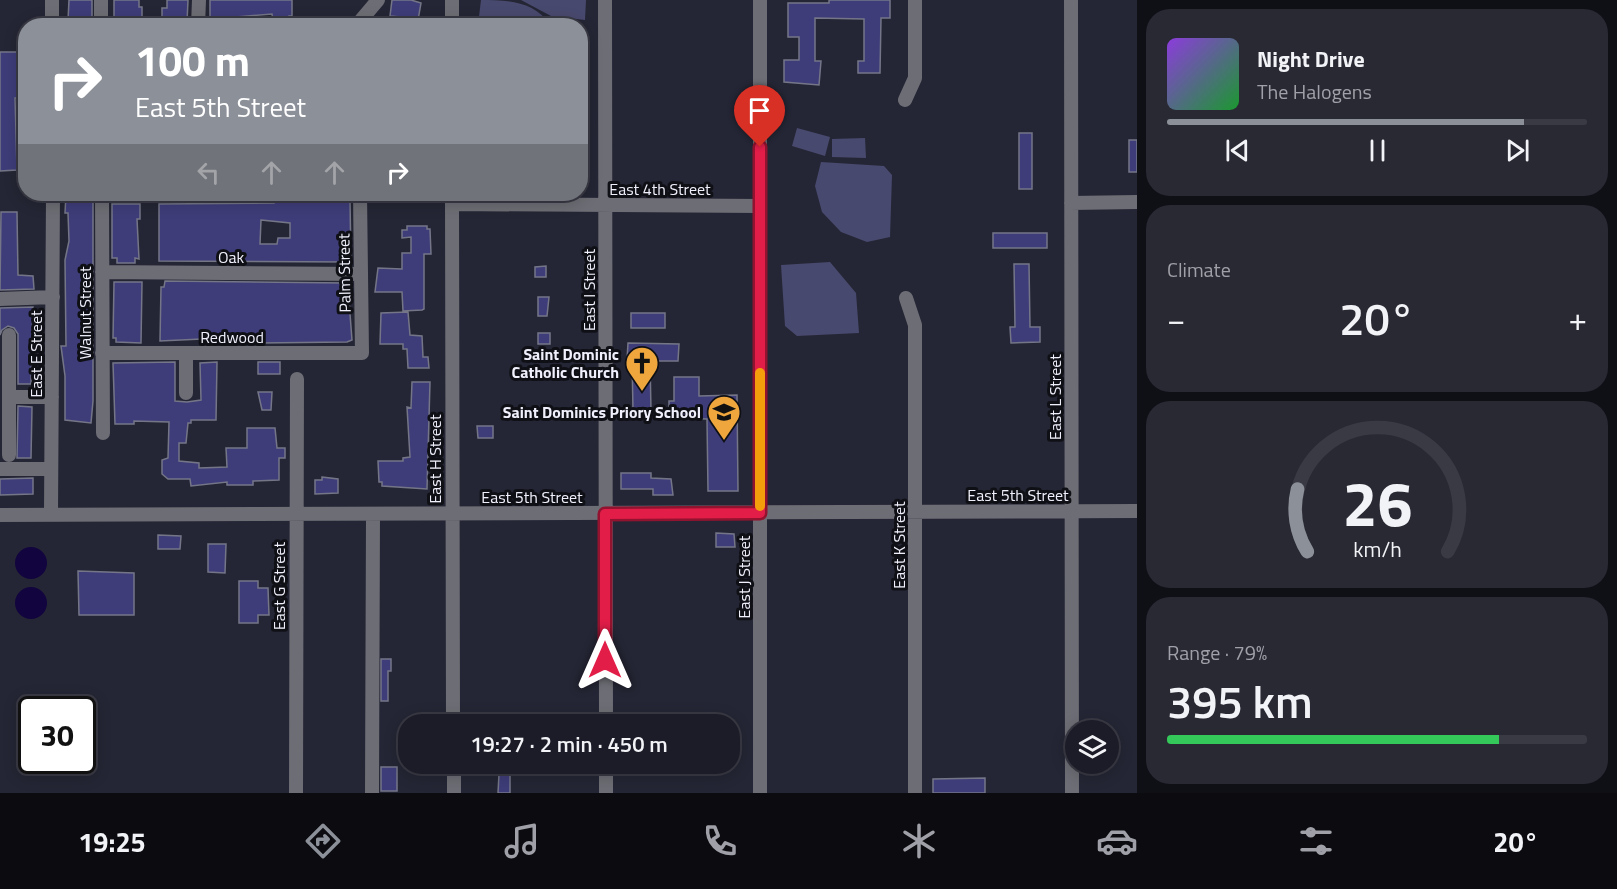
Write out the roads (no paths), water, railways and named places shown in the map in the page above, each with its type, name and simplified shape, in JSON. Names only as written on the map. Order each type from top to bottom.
[{"type":"street","points":[[52,0],[52,18]]},
{"type":"street","points":[[101,0],[101,18]]},
{"type":"street","points":[[198,0],[198,18]]},
{"type":"street","points":[[363,18],[378,0]]},
{"type":"street","points":[[452,0],[452,18]]},
{"type":"street","name":"East I Street","points":[[606,0],[606,714]]},
{"type":"street","name":"East J Street","points":[[760,0],[760,793]]},
{"type":"street","points":[[905,100],[915,78],[915,0]]},
{"type":"street","name":"East L Street","points":[[1071,0],[1072,793]]},
{"type":"street","name":"East E Street","points":[[51,514],[53,201]]},
{"type":"street","name":"Walnut Street","points":[[102,201],[103,433]]},
{"type":"street","name":"Palm Street","points":[[360,201],[362,352]]},
{"type":"street","name":"East H Street","points":[[452,201],[453,714]]},
{"type":"street","name":"East 4th Street","points":[[503,201],[606,205],[760,206]]},
{"type":"street","points":[[1071,203],[1137,202]]},
{"type":"street","name":"Oak","points":[[102,272],[361,274]]},
{"type":"street","points":[[0,299],[53,297]]},
{"type":"street","name":"East K Street","points":[[906,298],[915,325],[915,793]]},
{"type":"street","points":[[9,334],[9,455]]},
{"type":"street","name":"Redwood","points":[[102,353],[362,352]]},
{"type":"street","points":[[186,353],[186,393]]},
{"type":"street","name":"East G Street","points":[[296,793],[297,379]]},
{"type":"street","points":[[9,397],[52,397]]},
{"type":"street","points":[[0,470],[51,469]]},
{"type":"street","name":"East 5th Street","points":[[0,515],[1137,511]]},
{"type":"street","points":[[372,793],[373,515]]},
{"type":"street","points":[[454,774],[454,793]]},
{"type":"street","points":[[606,774],[606,793]]},
{"type":"place","name":"Saint Dominic Catholic Church","points":[[642,392]]},
{"type":"place","name":"Saint Dominics Priory School","points":[[724,441]]}]
